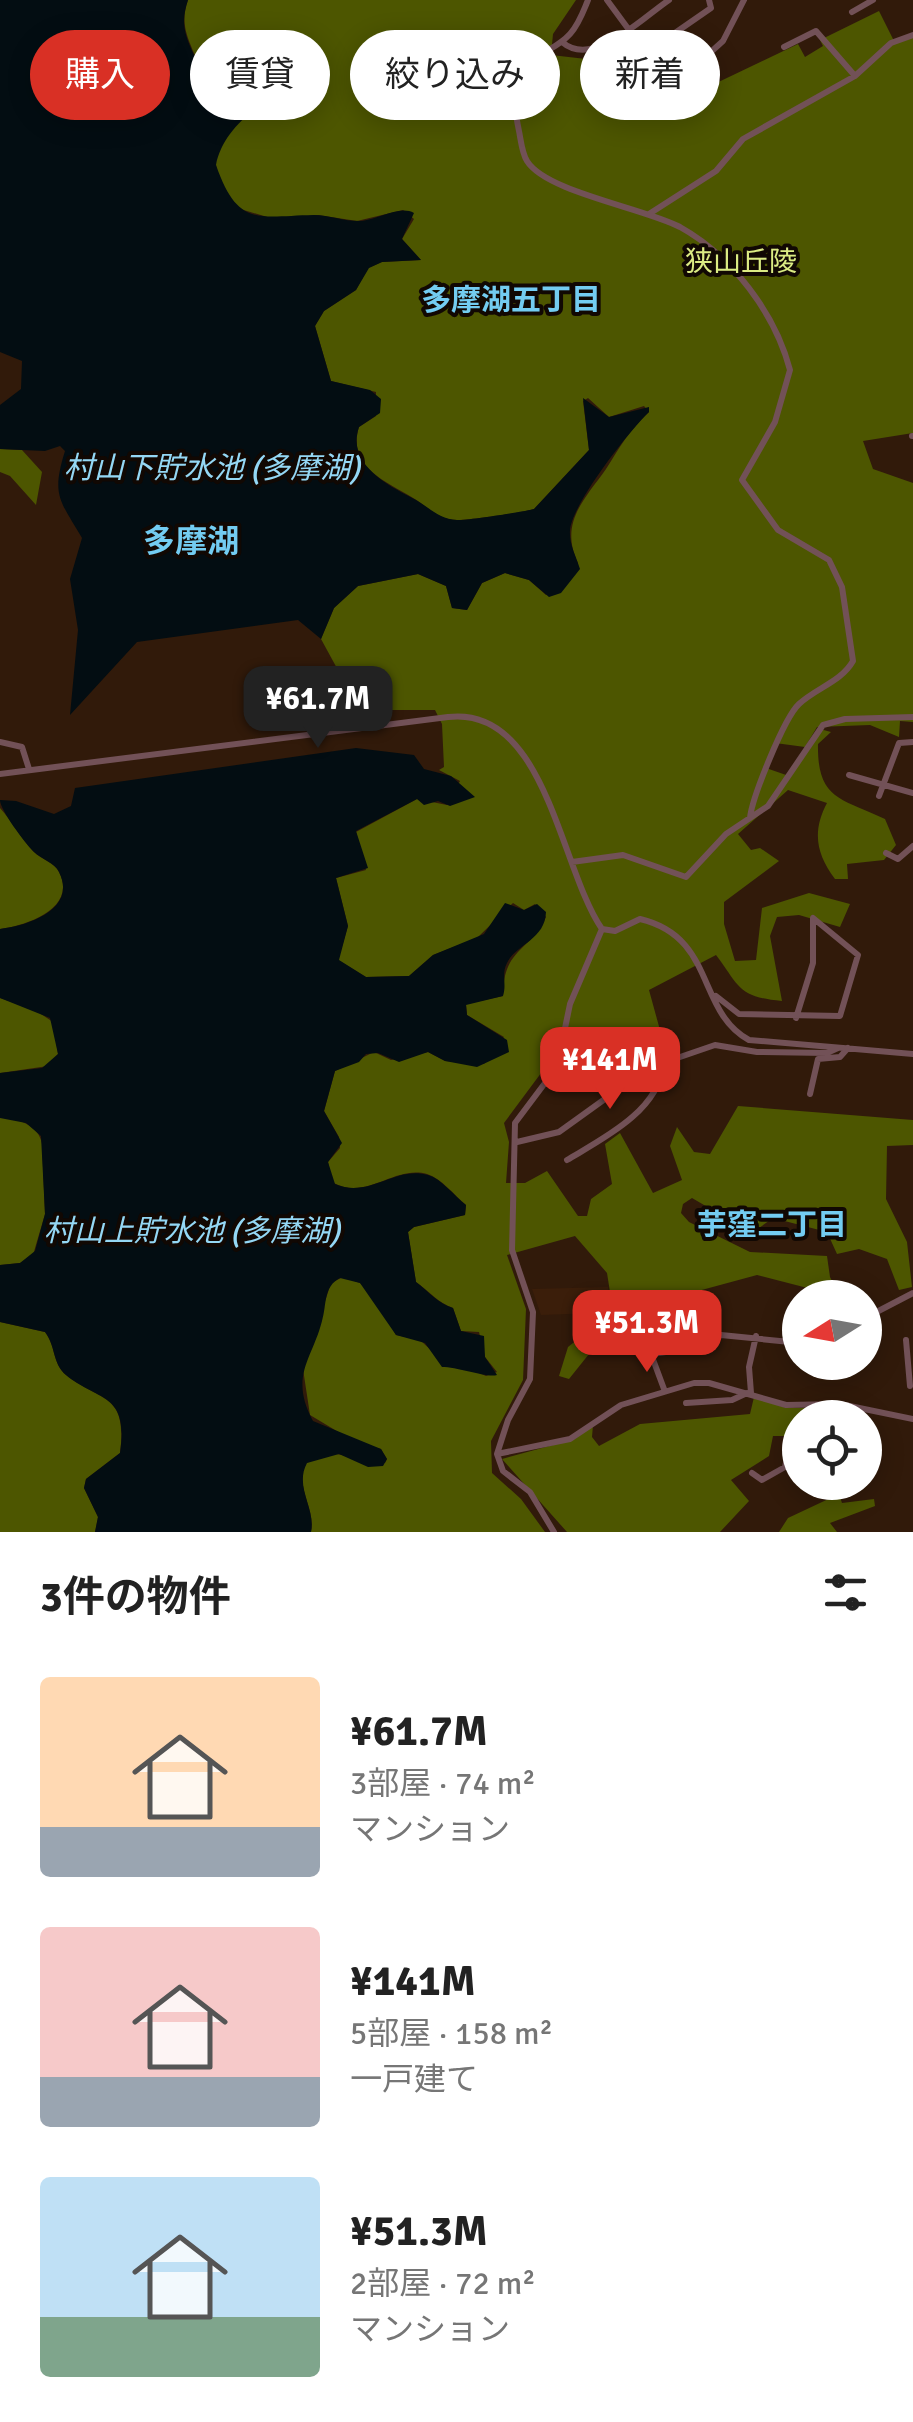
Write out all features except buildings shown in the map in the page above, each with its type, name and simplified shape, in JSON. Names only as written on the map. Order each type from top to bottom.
[{"type":"street","points":[[588,0],[580,21],[562,42],[529,63],[520,78],[514,105],[524,156],[534,169],[565,188],[610,199],[685,230],[731,266],[752,292],[786,358],[787,389],[771,430],[744,473],[744,485],[778,530],[829,560],[842,587],[854,653],[845,672],[793,711],[757,787],[750,818]]},
{"type":"street","points":[[607,0],[646,52],[711,8],[709,0]]},
{"type":"street","points":[[562,42],[576,51],[589,52],[669,0]]},
{"type":"street","points":[[720,44],[744,0]]},
{"type":"street","points":[[852,12],[873,0]]},
{"type":"street","points":[[784,47],[816,31],[855,76]]},
{"type":"street","points":[[648,215],[716,171],[742,139],[855,76],[892,43],[913,35]]},
{"type":"street","points":[[0,774],[473,715],[496,726],[530,768],[548,798],[602,929],[570,1004],[557,1068],[516,1118],[512,1250],[533,1312],[530,1379],[508,1420],[497,1454],[503,1471],[528,1490],[554,1532]]},
{"type":"street","points":[[572,862],[623,855],[686,877],[726,834],[768,806],[812,735],[825,724],[913,717]]},
{"type":"street","points":[[0,742],[22,747],[29,770]]},
{"type":"street","points":[[880,796],[899,742],[913,742]]},
{"type":"street","points":[[849,775],[913,793]]},
{"type":"street","points":[[886,853],[898,859],[913,846]]},
{"type":"street","points":[[715,996],[739,1014],[796,1018],[840,1016],[858,955],[813,918],[813,963],[796,1018]]},
{"type":"street","points":[[602,929],[615,931],[640,919],[674,932],[689,946],[736,1030],[749,1040],[913,1054]]},
{"type":"street","points":[[516,1142],[572,1125],[648,1068],[715,1045],[804,1053],[844,1048]]},
{"type":"street","points":[[810,1094],[818,1060],[840,1057],[844,1048]]},
{"type":"street","points":[[567,1160],[626,1123],[656,1086],[663,1065]]},
{"type":"street","points":[[882,1310],[913,1294]]},
{"type":"street","points":[[664,1389],[651,1354],[688,1350],[721,1335],[782,1341]]},
{"type":"street","points":[[749,1393],[749,1367],[756,1336]]},
{"type":"street","points":[[906,1340],[910,1386]]},
{"type":"street","points":[[497,1454],[570,1439],[614,1408],[664,1389],[709,1383],[782,1404]]},
{"type":"street","points":[[686,1403],[719,1402],[749,1393]]},
{"type":"street","points":[[882,1413],[913,1419]]},
{"type":"street","points":[[752,1473],[762,1480],[782,1470]]},
{"type":"shaded area","points":[[608,1287],[611,1306],[597,1313],[541,1315],[532,1289]]},
{"type":"green space","name":"狭山丘陵","points":[[188,0],[576,0],[556,30],[350,30],[350,120],[560,120],[560,56],[580,58],[580,120],[720,120],[720,81],[798,44],[805,57],[823,46],[820,40],[879,11],[895,43],[913,37],[913,433],[863,441],[873,469],[913,483],[913,722],[900,721],[899,737],[870,725],[817,727],[805,747],[775,743],[766,768],[789,776],[820,729],[831,732],[818,744],[827,786],[844,801],[885,819],[896,845],[884,860],[847,864],[848,879],[835,879],[818,842],[819,823],[827,803],[788,790],[738,834],[751,850],[760,848],[779,861],[724,902],[724,924],[735,961],[756,960],[762,908],[809,893],[850,904],[840,927],[799,915],[777,917],[770,936],[782,1001],[756,997],[741,989],[716,955],[649,990],[663,1041],[674,1057],[622,1061],[553,1057],[504,1123],[509,1142],[506,1183],[525,1183],[547,1171],[578,1216],[587,1216],[591,1199],[612,1184],[605,1144],[620,1133],[653,1193],[682,1180],[670,1146],[677,1127],[694,1152],[710,1154],[738,1106],[913,1120],[913,1145],[887,1146],[886,1199],[907,1242],[912,1287],[899,1290],[887,1259],[859,1249],[837,1254],[827,1232],[773,1218],[742,1240],[728,1219],[692,1198],[683,1204],[681,1213],[689,1222],[750,1252],[827,1256],[832,1280],[782,1281],[757,1275],[698,1291],[692,1311],[593,1349],[569,1379],[559,1376],[568,1347],[613,1311],[607,1273],[575,1236],[507,1255],[526,1309],[523,1380],[491,1441],[492,1473],[521,1499],[545,1532],[311,1532],[311,1514],[302,1481],[306,1463],[331,1453],[385,1463],[387,1459],[381,1449],[355,1442],[310,1415],[303,1369],[331,1283],[343,1277],[360,1283],[373,1296],[396,1335],[420,1340],[434,1353],[486,1376],[497,1372],[485,1357],[479,1332],[461,1331],[453,1308],[416,1282],[408,1232],[414,1227],[465,1215],[466,1205],[427,1174],[403,1174],[357,1188],[332,1182],[328,1162],[340,1148],[339,1137],[324,1111],[335,1071],[374,1052],[391,1060],[428,1052],[445,1061],[484,1064],[504,1037],[467,1015],[466,1004],[503,996],[507,968],[546,917],[535,904],[524,910],[513,903],[477,938],[433,955],[409,976],[366,977],[338,960],[348,926],[336,878],[366,870],[356,832],[417,799],[447,805],[460,781],[439,770],[444,767],[442,724],[435,710],[381,710],[374,698],[345,683],[321,639],[334,608],[358,586],[418,574],[446,586],[452,608],[467,610],[482,583],[505,573],[529,580],[546,595],[578,563],[571,536],[582,502],[630,432],[649,412],[644,406],[609,417],[588,398],[583,401],[589,450],[534,509],[447,519],[376,475],[359,455],[357,442],[359,427],[376,416],[376,392],[331,381],[315,326],[324,311],[356,290],[368,268],[382,262],[421,260],[402,239],[414,219],[403,210],[357,221],[318,215],[274,219],[237,208],[216,165],[224,139],[242,120],[330,120],[330,30],[190,30],[190,42],[184,18]]},
{"type":"green space","points":[[0,449],[22,450],[42,472],[36,505],[10,476],[0,472]]},
{"type":"green space","points":[[0,808],[34,852],[57,869],[63,885],[55,906],[46,913],[0,929]]},
{"type":"green space","points":[[0,998],[35,1010],[53,1022],[58,1054],[48,1066],[0,1073]]},
{"type":"green space","points":[[0,1118],[27,1124],[40,1137],[45,1214],[33,1255],[20,1263],[0,1265]]},
{"type":"green space","points":[[0,1322],[45,1332],[66,1375],[109,1401],[120,1419],[120,1453],[86,1479],[84,1488],[98,1517],[95,1532],[0,1532]]},
{"type":"green space","points":[[754,1397],[782,1407],[782,1436],[773,1436],[769,1456],[731,1480],[749,1501],[720,1532],[567,1532],[502,1459],[575,1439],[593,1425],[592,1437],[599,1446],[640,1424],[750,1414]]},
{"type":"green space","points":[[826,1500],[874,1500],[875,1506],[830,1523],[837,1532],[779,1532],[788,1518]]},
{"type":"water","name":"村山下貯水池 (多摩湖)","points":[[0,0],[188,0],[184,18],[190,46],[190,120],[243,120],[227,138],[216,165],[224,185],[242,209],[264,216],[320,215],[362,221],[396,211],[414,213],[402,239],[421,260],[382,262],[369,268],[356,290],[324,311],[315,326],[331,381],[370,390],[381,399],[380,413],[359,427],[357,440],[364,463],[372,472],[451,519],[534,509],[589,450],[583,398],[609,417],[649,407],[649,412],[580,503],[570,530],[580,569],[561,593],[549,597],[529,580],[505,573],[482,583],[467,610],[452,608],[446,586],[418,574],[358,586],[334,608],[321,639],[298,620],[137,642],[70,715],[78,630],[70,579],[82,538],[58,488],[65,451],[60,446],[45,451],[0,449],[0,405],[21,389],[22,361],[0,352]]},
{"type":"water","name":"村山上貯水池 (多摩湖)","points":[[356,748],[414,755],[424,769],[451,776],[475,797],[450,806],[438,801],[424,805],[417,799],[356,831],[368,868],[336,878],[348,926],[339,960],[366,977],[409,976],[433,955],[484,934],[505,903],[524,910],[537,904],[546,912],[541,929],[507,963],[503,996],[466,1005],[467,1015],[507,1040],[509,1052],[477,1067],[445,1061],[428,1052],[399,1062],[378,1053],[366,1054],[359,1062],[335,1071],[324,1111],[342,1143],[328,1162],[335,1184],[360,1188],[416,1173],[433,1177],[466,1205],[465,1215],[414,1227],[408,1232],[416,1282],[453,1308],[461,1331],[484,1336],[485,1357],[497,1375],[442,1367],[425,1343],[396,1335],[360,1283],[340,1278],[328,1291],[305,1369],[303,1392],[313,1421],[381,1449],[387,1459],[383,1466],[368,1467],[339,1454],[307,1463],[303,1481],[311,1532],[95,1532],[98,1517],[84,1488],[86,1479],[120,1453],[122,1433],[116,1409],[66,1375],[45,1332],[0,1322],[0,1265],[20,1263],[35,1251],[45,1214],[41,1136],[26,1123],[0,1118],[0,1073],[42,1068],[58,1054],[50,1018],[0,998],[0,929],[46,914],[56,906],[63,885],[57,869],[25,841],[0,800],[16,801],[54,814],[71,806],[75,788]]},
{"type":"district","name":"多摩湖五丁目","points":[[511,300]]},
{"type":"district","name":"多摩湖","points":[[191,541]]},
{"type":"district","name":"芋窪二丁目","points":[[772,1225]]}]
